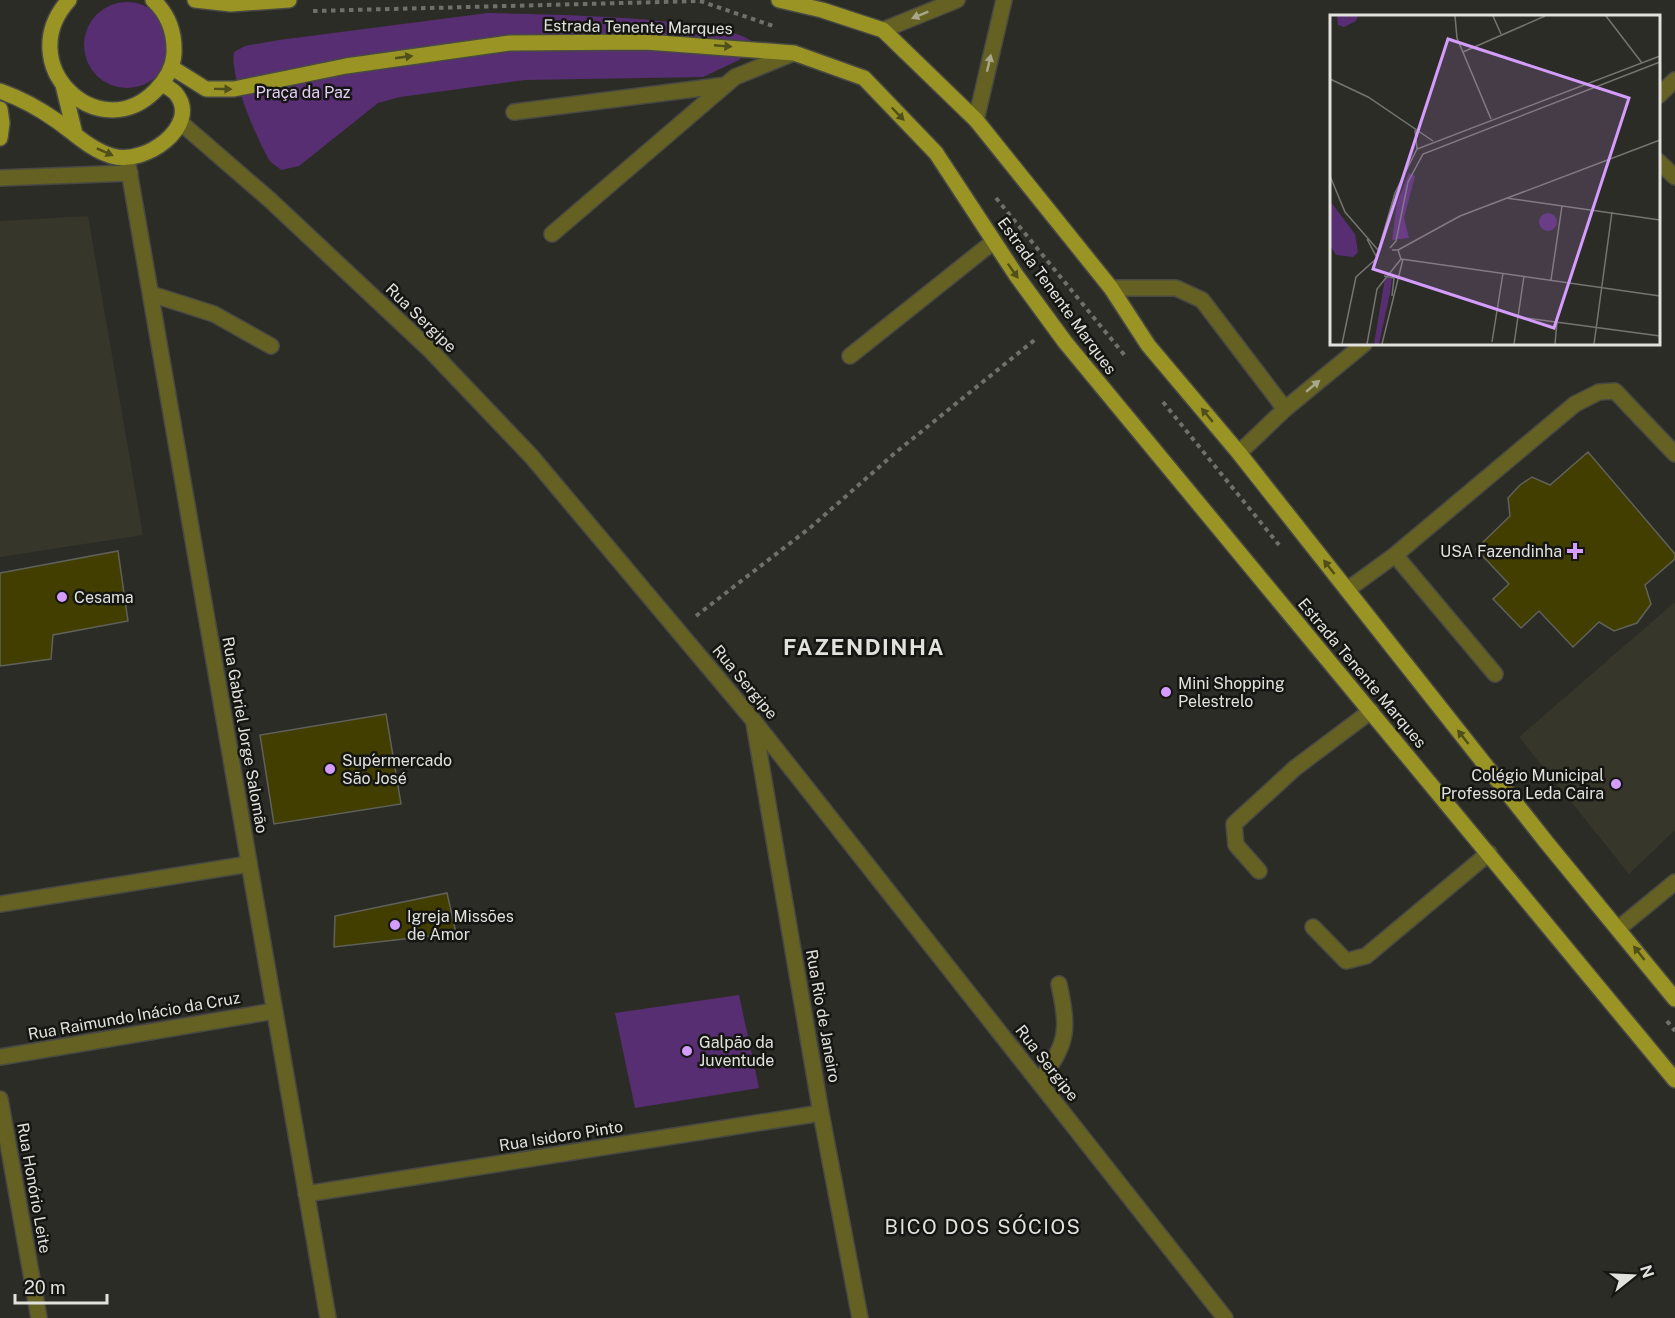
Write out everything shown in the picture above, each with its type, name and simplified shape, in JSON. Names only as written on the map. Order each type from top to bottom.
[{"type":"main road","points":[[69,0],[59,11],[51,29],[49,49],[53,69],[63,86],[75,134]]},
{"type":"main road","points":[[63,86],[77,99],[94,107],[113,109],[131,106],[148,98],[162,84],[171,67],[174,40],[170,22],[153,0]]},
{"type":"main road","points":[[195,0],[231,4],[289,0]]},
{"type":"main road","points":[[779,0],[822,10],[883,30],[976,120],[1111,288],[1148,345],[1239,453],[1546,843],[1619,928],[1675,999]]},
{"type":"main road","name":"Estrada Tenente Marques","points":[[171,67],[206,89],[234,89],[346,66],[510,43],[646,42],[794,53],[864,78],[936,153],[993,242],[1053,324],[1170,470],[1675,1080]]},
{"type":"main road","points":[[0,91],[34,107],[129,166],[164,143],[180,122],[182,106],[177,94],[162,84]]},
{"type":"main road","points":[[0,109],[3,123],[0,138]]},
{"type":"street","points":[[883,30],[957,0]]},
{"type":"street","points":[[976,120],[1004,0]]},
{"type":"street","points":[[552,234],[735,77],[794,53]]},
{"type":"street","points":[[1660,95],[1675,80]]},
{"type":"street","points":[[514,112],[726,85]]},
{"type":"street","name":"Rua Sergipe","points":[[180,122],[270,200],[431,351],[532,457],[753,720],[1225,1318]]},
{"type":"street","points":[[1660,161],[1675,177]]},
{"type":"street","points":[[0,178],[129,166]]},
{"type":"street","name":"Rua Gabriel Jorge Salomão","points":[[129,166],[328,1318]]},
{"type":"street","points":[[850,356],[993,242]]},
{"type":"street","points":[[1111,288],[1176,288],[1202,300],[1285,409]]},
{"type":"street","points":[[151,294],[214,315],[271,346]]},
{"type":"street","points":[[1239,453],[1285,409],[1363,345]]},
{"type":"street","points":[[1347,590],[1395,555],[1575,404],[1599,392],[1616,391],[1675,454]]},
{"type":"street","points":[[1395,555],[1495,674]]},
{"type":"street","points":[[1259,871],[1236,845],[1234,824],[1295,768],[1371,711]]},
{"type":"street","name":"Rua Rio de Janeiro","points":[[753,720],[821,1113],[860,1318]]},
{"type":"street","points":[[1313,927],[1346,960],[1366,956],[1489,853]]},
{"type":"street","points":[[0,904],[249,864]]},
{"type":"street","points":[[1619,928],[1675,882]]},
{"type":"street","points":[[1039,1082],[1060,1052],[1066,1017],[1059,984]]},
{"type":"street","name":"Rua Raimundo Inácio da Cruz","points":[[0,1057],[274,1011]]},
{"type":"street","name":"Rua Honório Leite","points":[[0,1099],[39,1318]]},
{"type":"street","name":"Rua Isidoro Pinto","points":[[306,1194],[821,1113]]},
{"type":"path","points":[[678,631],[811,527],[895,453],[1053,324]]},
{"type":"shaded area","points":[[88,216],[143,535],[0,557],[0,221]]},
{"type":"shaded area","name":"Colégio Municipal Professora Leda Caira","points":[[1675,602],[1675,830],[1629,874],[1519,737]]},
{"type":"green space","points":[[127,2],[151,9],[163,21],[170,45],[163,69],[151,81],[127,88],[103,81],[91,69],[84,45],[91,21],[103,9]]},
{"type":"green space","name":"Praça da Paz","points":[[488,13],[628,18],[670,22],[737,34],[754,43],[739,60],[703,77],[525,80],[400,97],[378,103],[299,166],[281,170],[269,160],[239,90],[234,52],[245,46],[279,40]]},
{"type":"green space","name":"Galpão da Juventude","points":[[739,995],[759,1088],[635,1108],[615,1013]]},
{"type":"building","name":"USA Fazendinha","points":[[1588,452],[1675,554],[1675,559],[1645,585],[1651,604],[1637,623],[1614,631],[1599,622],[1573,647],[1539,611],[1521,628],[1493,599],[1509,584],[1476,549],[1510,516],[1508,498],[1520,485],[1532,477],[1550,485]]},
{"type":"building","name":"Cesama","points":[[118,551],[128,621],[53,635],[51,659],[0,666],[0,573]]},
{"type":"building","name":"Suṕermercado São José","points":[[386,714],[401,804],[274,824],[260,735]]},
{"type":"building","name":"Igreja Missões de Amor","points":[[447,893],[456,933],[334,947],[335,916]]},
{"type":"place","name":"USA Fazendinha","points":[[1575,551]]},
{"type":"place","name":"Cesama","points":[[62,597]]},
{"type":"place","name":"Mini Shopping Pelestrelo","points":[[1166,692]]},
{"type":"place","name":"Suṕermercado São José","points":[[330,769]]},
{"type":"place","name":"Colégio Municipal Professora Leda Caira","points":[[1616,784]]},
{"type":"place","name":"Igreja Missões de Amor","points":[[395,925]]},
{"type":"place","name":"Galpão da Juventude","points":[[687,1051]]},
{"type":"district","name":"FAZENDINHA","points":[[864,647]]},
{"type":"district","name":"BICO DOS SÓCIOS","points":[[983,1227]]}]
